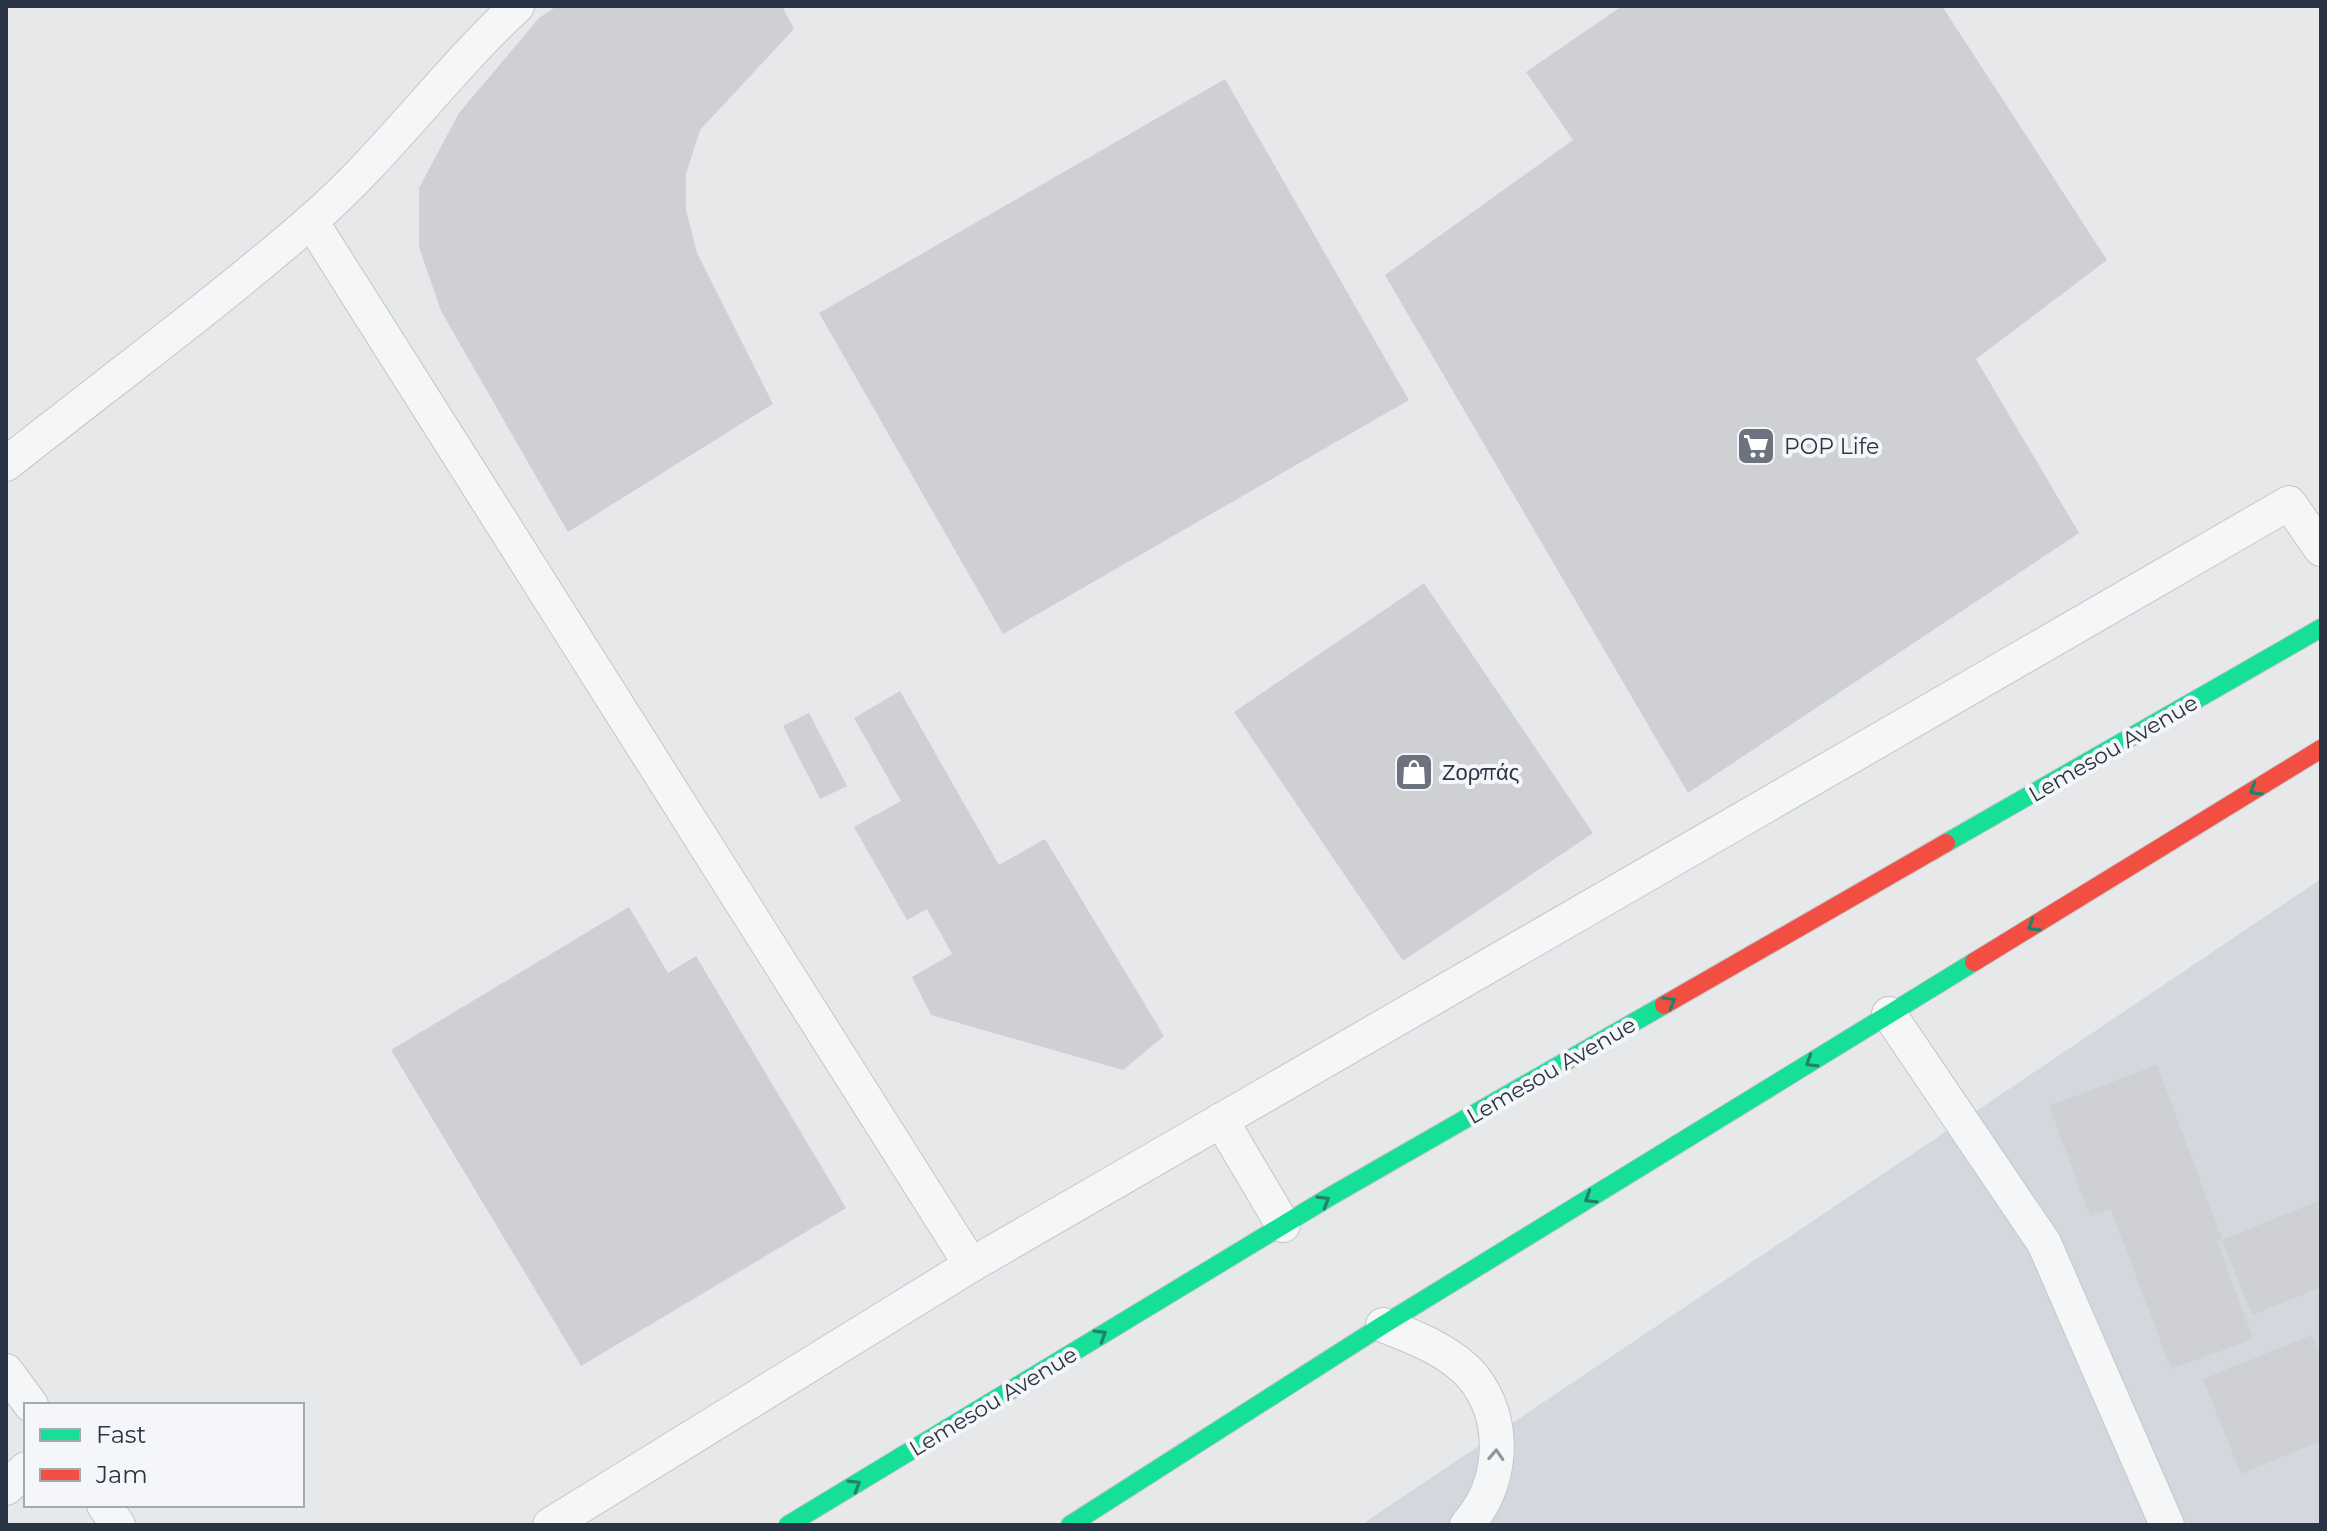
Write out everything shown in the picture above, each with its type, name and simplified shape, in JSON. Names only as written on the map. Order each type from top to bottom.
[{"type":"main road","name":"Lemesou Avenue","points":[[788,1525],[1283,1225],[2321,628]]},
{"type":"main road","points":[[1070,1525],[1383,1325],[2321,749]]},
{"type":"lane","points":[[6,464],[311,221],[359,175],[466,55],[517,6]]},
{"type":"lane","points":[[311,221],[971,1265]]},
{"type":"lane","points":[[550,1525],[971,1265],[2289,503],[2321,549]]},
{"type":"lane","points":[[1889,1014],[2044,1243],[2167,1525]]},
{"type":"lane","points":[[1221,1120],[1283,1225]]},
{"type":"lane","points":[[1383,1325],[1435,1348],[1472,1376],[1485,1396],[1497,1441],[1497,1460],[1485,1504],[1467,1525]]},
{"type":"lane","points":[[6,1371],[30,1403]]},
{"type":"lane","points":[[6,1488],[24,1471]]},
{"type":"lane","points":[[105,1507],[118,1525]]},
{"type":"shaded area","points":[[2321,879],[2321,1525],[1361,1525]]},
{"type":"building","points":[[557,6],[782,6],[794,29],[700,130],[686,174],[686,210],[697,253],[773,404],[568,532],[441,311],[419,247],[419,188],[459,113],[539,18]]},
{"type":"building","name":"POP Life","points":[[1622,6],[1942,6],[2107,260],[1976,359],[2079,533],[1688,793],[1385,275],[1573,140],[1526,72]]},
{"type":"building","points":[[1225,79],[1409,400],[1003,634],[819,313]]},
{"type":"building","name":"Ζορπάς","points":[[1424,583],[1593,833],[1403,961],[1234,712]]},
{"type":"building","points":[[900,691],[999,865],[1045,839],[1164,1036],[1123,1070],[931,1015],[912,977],[952,954],[927,909],[907,920],[854,827],[901,801],[854,718]]},
{"type":"building","points":[[809,713],[847,786],[820,799],[783,726]]},
{"type":"building","points":[[629,907],[668,973],[696,956],[846,1208],[581,1366],[391,1050]]},
{"type":"building","points":[[2157,1065],[2222,1239],[2217,1241],[2253,1339],[2171,1369],[2111,1209],[2090,1216],[2049,1106]]},
{"type":"building","points":[[2321,1200],[2321,1287],[2252,1315],[2222,1240]]},
{"type":"building","points":[[2312,1335],[2321,1358],[2321,1441],[2241,1474],[2203,1379]]},
{"type":"traffic: fast","points":[[1946,843],[2321,628]]},
{"type":"traffic: fast","points":[[1070,1525],[1383,1325],[1974,962]]},
{"type":"traffic: fast","points":[[788,1525],[1331,1196],[1664,1005]]},
{"type":"traffic: jam","points":[[1974,962],[2321,749]]},
{"type":"traffic: jam","points":[[1664,1005],[1946,843]]},
{"type":"place","name":"POP Life","points":[[1756,446]]},
{"type":"place","name":"Ζορπάς","points":[[1414,772]]}]
